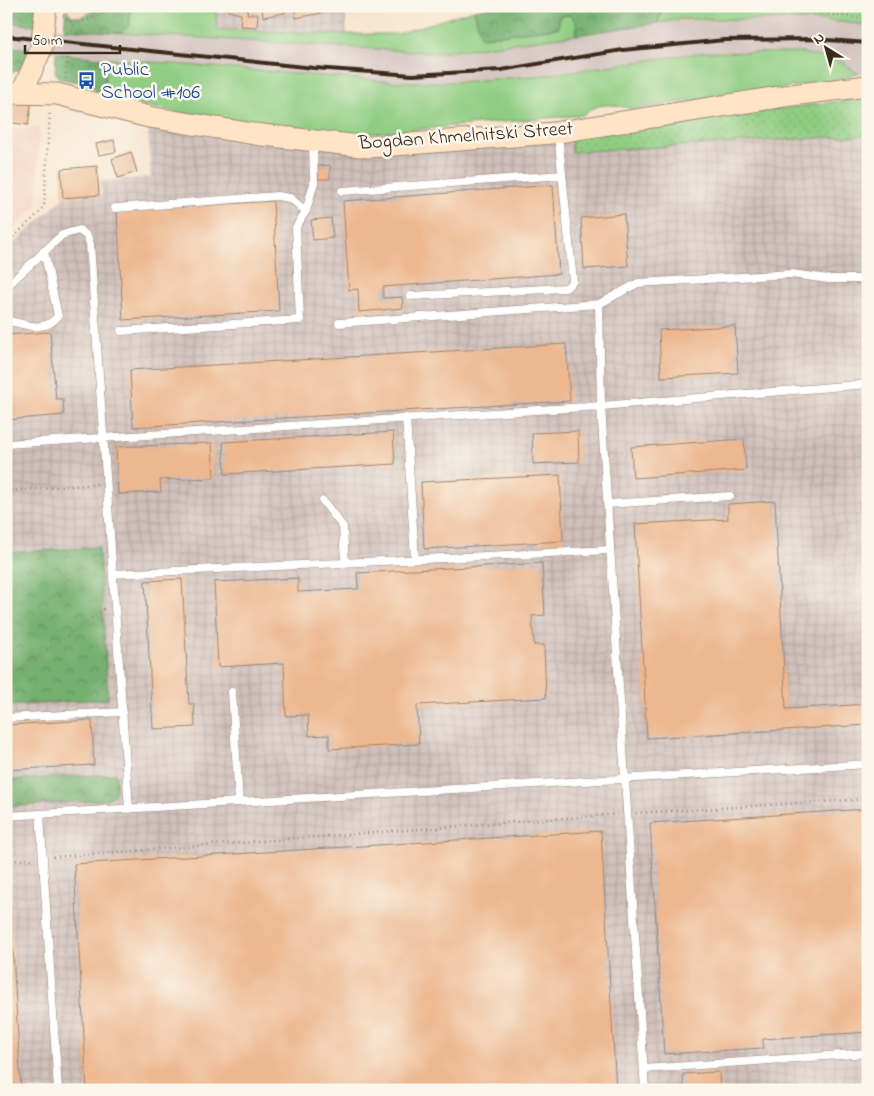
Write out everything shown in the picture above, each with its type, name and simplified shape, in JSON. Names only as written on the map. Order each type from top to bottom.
[{"type":"main road","points":[[14,93],[41,49],[54,9]]},
{"type":"main road","name":"Bogdan Khmelnitski Street","points":[[14,93],[57,94],[149,117],[254,134],[370,147],[558,132],[791,95],[868,86]]},
{"type":"lane","points":[[411,296],[566,288],[572,281],[558,132]]},
{"type":"lane","points":[[122,332],[300,320],[296,227],[306,211],[314,183],[313,141]]},
{"type":"lane","points":[[342,191],[562,175]]},
{"type":"lane","points":[[115,208],[277,196],[290,198],[306,211]]},
{"type":"lane","points":[[6,287],[62,235],[70,231],[79,230],[87,236],[90,244],[128,809]]},
{"type":"lane","points":[[6,320],[43,328],[53,322],[58,316],[44,251]]},
{"type":"lane","points":[[339,324],[599,304],[638,283],[792,274],[828,279],[868,279]]},
{"type":"lane","points":[[599,304],[601,406],[645,1090]]},
{"type":"lane","points":[[6,444],[601,406],[868,384]]},
{"type":"lane","points":[[406,418],[415,559]]},
{"type":"lane","points":[[607,504],[730,496]]},
{"type":"lane","points":[[323,502],[343,527],[345,563]]},
{"type":"lane","points":[[868,504],[864,504],[868,563]]},
{"type":"lane","points":[[113,574],[610,550]]},
{"type":"lane","points":[[232,692],[239,802]]},
{"type":"lane","points":[[6,718],[122,712]]},
{"type":"lane","points":[[6,816],[868,764]]},
{"type":"lane","points":[[40,814],[58,1090]]},
{"type":"lane","points":[[644,1069],[868,1053]]},
{"type":"path","points":[[71,32],[74,25],[122,6]]},
{"type":"path","points":[[723,6],[734,10],[755,6]]},
{"type":"path","points":[[794,6],[818,14],[852,16],[868,20]]},
{"type":"path","points":[[54,9],[74,25]]},
{"type":"path","points":[[6,244],[40,212],[44,204],[49,113],[67,75],[68,58]]},
{"type":"path","points":[[6,491],[106,483]]},
{"type":"path","points":[[6,680],[114,602]]},
{"type":"path","points":[[6,860],[627,814],[868,799]]},
{"type":"shaded area","points":[[65,6],[106,6],[80,17],[72,16]]},
{"type":"shaded area","points":[[197,6],[345,6],[347,34],[217,29],[197,12]]},
{"type":"shaded area","points":[[679,19],[821,20],[868,25],[868,74],[858,74],[843,62],[803,53],[705,52],[545,75],[457,82],[397,82],[100,58],[6,47],[6,22],[85,31],[438,53]]},
{"type":"shaded area","points":[[39,128],[37,205],[6,235],[6,129]]},
{"type":"shaded area","points":[[148,128],[259,143],[571,137],[572,151],[868,135],[868,1090],[6,1090],[6,251],[63,198],[102,195],[100,181],[151,177]]},
{"type":"green space","points":[[6,6],[38,6],[39,26],[6,22]]},
{"type":"green space","points":[[106,6],[120,6],[130,10],[130,24],[121,33],[64,29],[66,9],[72,16],[80,17]]},
{"type":"green space","points":[[120,6],[184,6],[197,12],[216,11],[217,29],[329,34],[397,34],[474,10],[482,37],[558,28],[559,16],[570,15],[577,22],[576,35],[438,53],[121,33],[130,24],[130,10]]},
{"type":"green space","points":[[495,6],[663,6],[658,23],[576,35],[576,22],[570,15],[559,16],[559,28],[481,37],[474,10]]},
{"type":"green space","points":[[663,6],[868,6],[868,25],[821,20],[680,19],[658,23]]},
{"type":"green space","points":[[6,47],[37,49],[20,69],[6,74]]},
{"type":"green space","points":[[705,52],[803,53],[843,62],[858,74],[827,82],[634,109],[602,105],[589,110],[583,115],[364,134],[327,133],[248,125],[100,98],[106,74],[100,58],[397,82],[457,82],[545,75]]},
{"type":"green space","points":[[56,53],[100,58],[106,74],[100,98],[91,84],[60,79],[55,72]]},
{"type":"green space","points":[[868,94],[868,135],[572,152],[571,137],[847,100]]},
{"type":"green space","points":[[99,547],[108,699],[6,706],[6,553]]},
{"type":"green space","points":[[116,774],[116,791],[112,797],[104,800],[6,807],[6,780]]},
{"type":"building","points":[[229,6],[249,6],[247,14],[258,14],[257,27],[240,26],[241,14],[228,11]]},
{"type":"building","points":[[262,6],[284,6],[285,13],[263,17]]},
{"type":"building","points":[[294,6],[320,6],[321,13],[296,18]]},
{"type":"building","points":[[6,102],[31,105],[28,125],[6,122]]},
{"type":"building","points":[[114,140],[116,152],[99,155],[96,144]]},
{"type":"building","points":[[131,152],[137,172],[118,178],[112,159]]},
{"type":"building","points":[[330,165],[330,179],[318,179],[318,166]]},
{"type":"building","points":[[97,166],[99,195],[63,198],[61,169]]},
{"type":"building","points":[[553,185],[559,274],[383,287],[383,298],[402,297],[403,308],[359,312],[358,289],[349,290],[343,201]]},
{"type":"building","points":[[273,201],[279,311],[123,320],[117,211]]},
{"type":"building","points":[[624,214],[628,266],[584,269],[581,218]]},
{"type":"building","points":[[331,218],[333,238],[313,240],[311,220]]},
{"type":"building","points":[[735,326],[738,373],[661,377],[659,330]]},
{"type":"building","points":[[50,332],[56,399],[63,399],[64,415],[6,420],[6,335]]},
{"type":"building","points":[[566,344],[570,401],[133,427],[130,370]]},
{"type":"building","points":[[578,431],[579,462],[533,464],[532,433]]},
{"type":"building","points":[[393,432],[395,464],[225,474],[223,442]]},
{"type":"building","points":[[744,439],[746,470],[633,478],[631,447]]},
{"type":"building","points":[[212,443],[214,478],[160,480],[161,492],[118,494],[116,447]]},
{"type":"building","points":[[560,475],[563,541],[424,549],[421,482]]},
{"type":"building","points":[[775,501],[786,709],[868,704],[868,725],[647,738],[635,524],[728,519],[728,504]]},
{"type":"building","points":[[542,563],[545,615],[532,616],[534,645],[544,645],[546,698],[417,705],[419,744],[329,749],[329,735],[309,736],[308,715],[286,716],[284,663],[218,667],[214,582],[298,578],[298,592],[358,589],[357,573]]},
{"type":"building","points":[[182,579],[189,704],[194,704],[195,727],[153,729],[145,581]]},
{"type":"building","points":[[92,720],[94,765],[6,770],[6,725]]},
{"type":"building","points":[[868,809],[868,1032],[763,1039],[763,1048],[664,1054],[650,823]]},
{"type":"building","points":[[601,831],[616,1090],[87,1090],[74,864]]},
{"type":"building","points":[[6,884],[9,884],[21,1090],[6,1090]]},
{"type":"building","points":[[719,1072],[720,1090],[684,1090],[683,1074]]},
{"type":"railway","points":[[6,36],[314,68],[413,75],[501,70],[623,50],[725,40],[814,39],[868,43]]},
{"type":"place","name":"Public School #106","points":[[87,81]]}]
